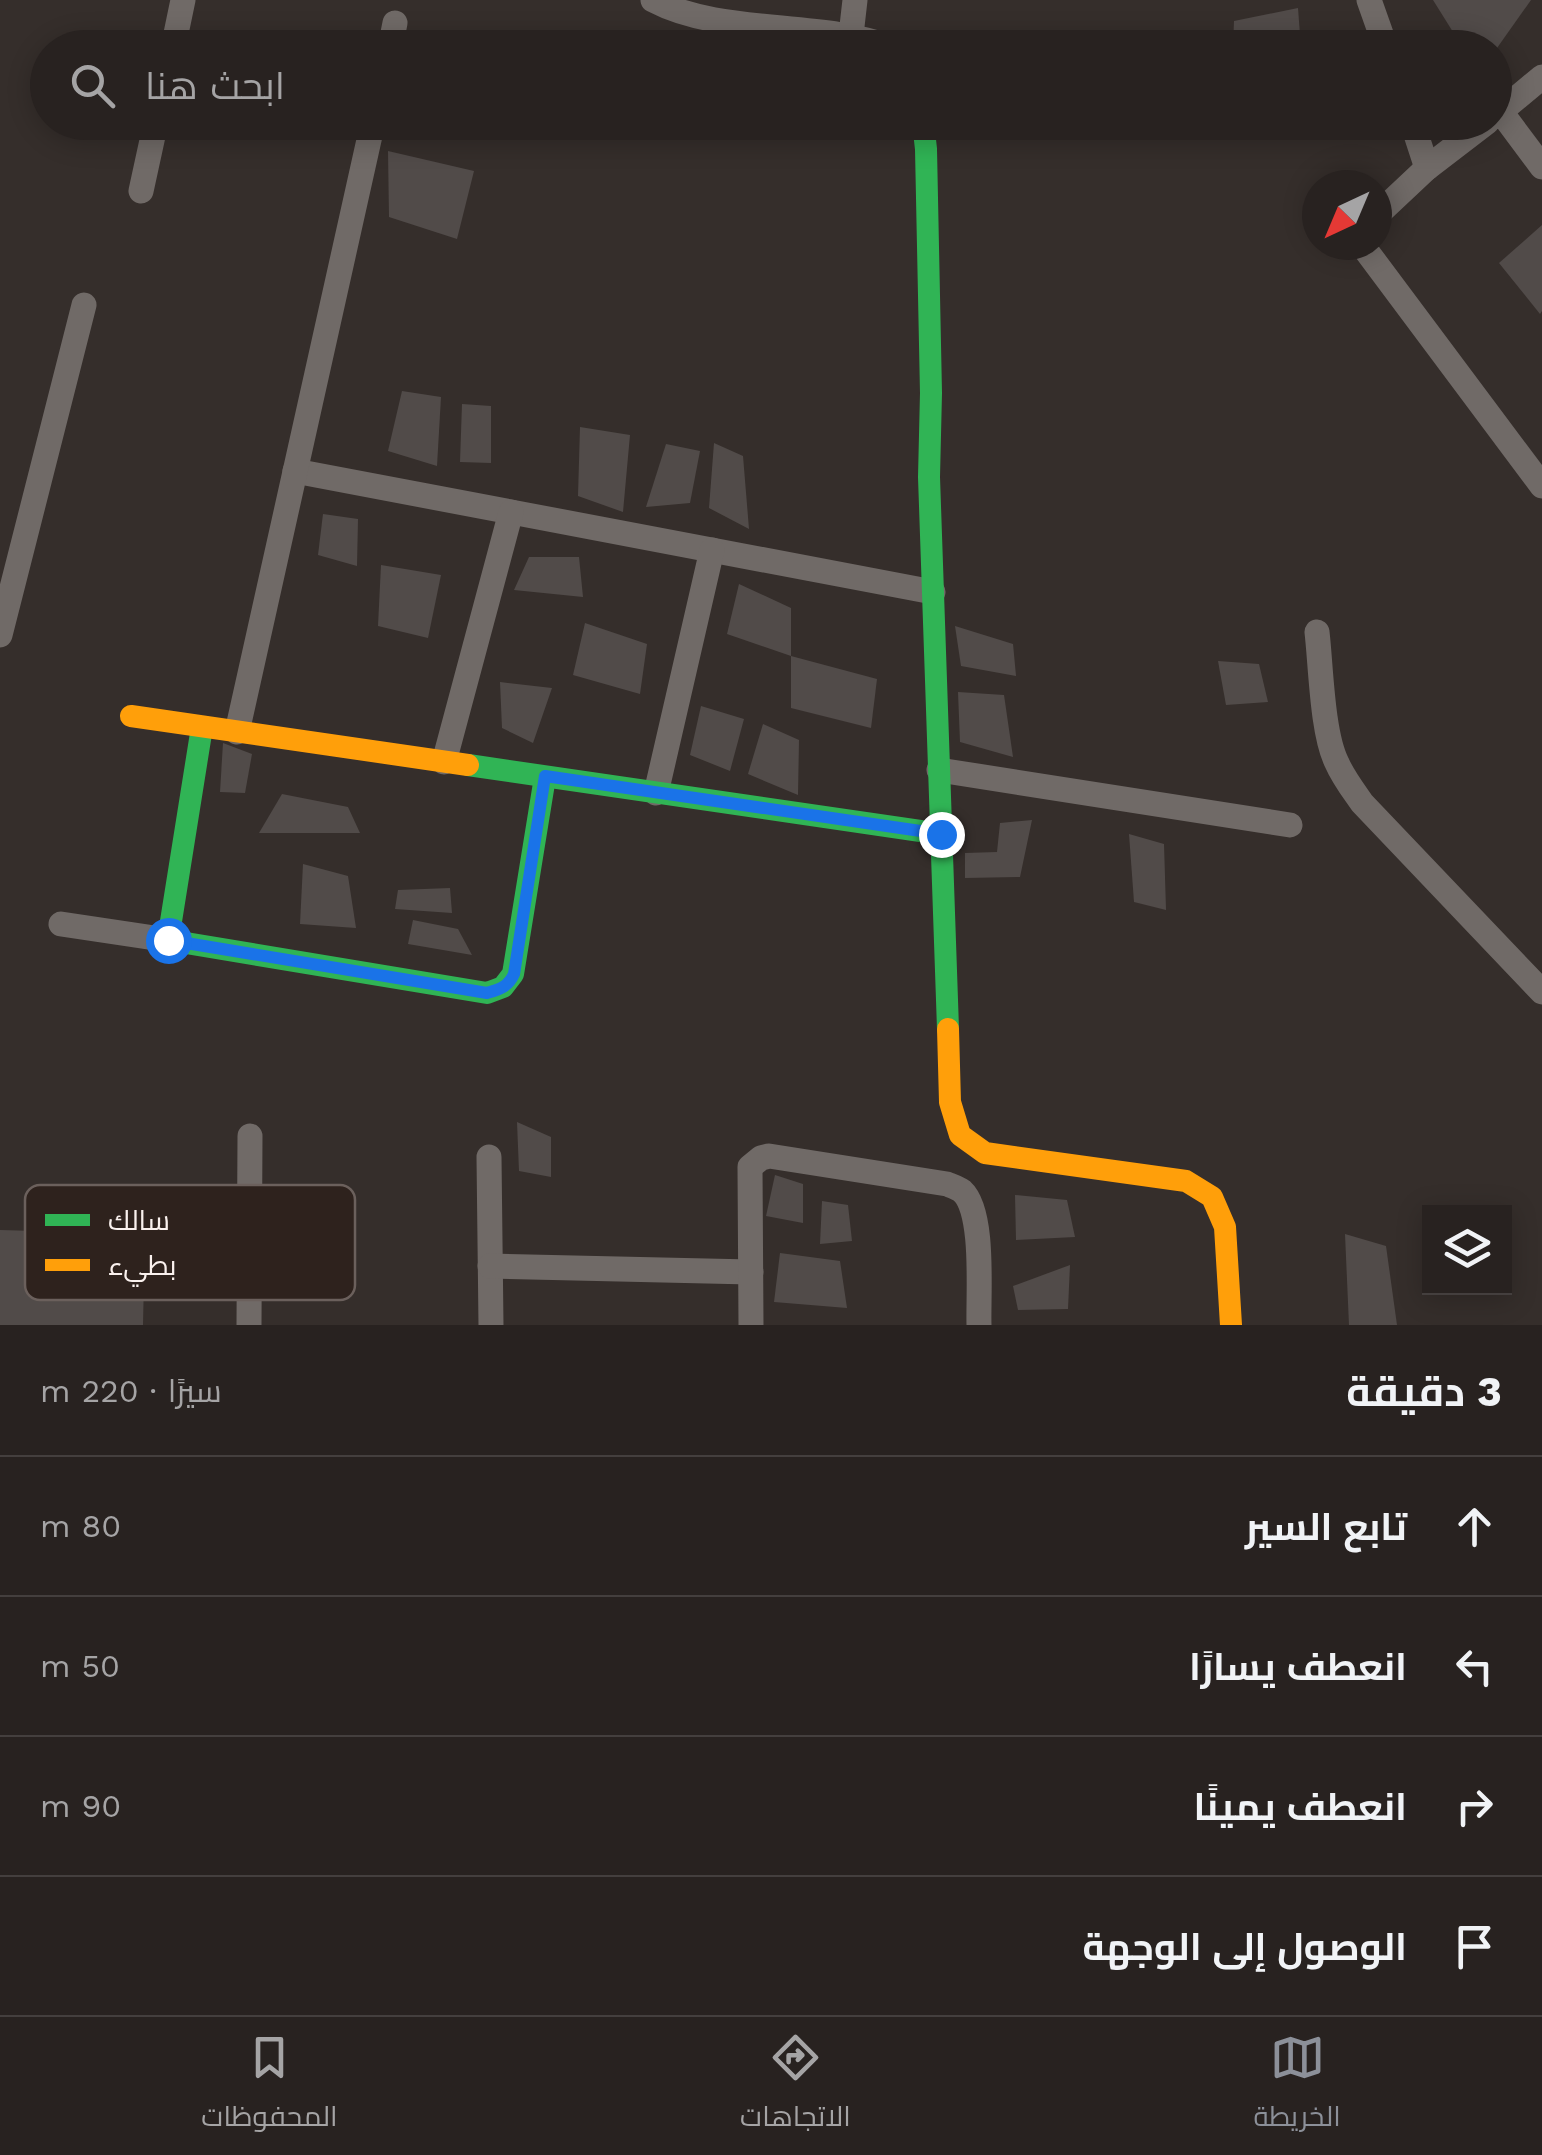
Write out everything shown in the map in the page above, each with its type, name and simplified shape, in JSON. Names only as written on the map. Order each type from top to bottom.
[{"type":"street","points":[[176,30],[183,0]]},
{"type":"street","points":[[653,0],[672,10],[714,19],[803,30]]},
{"type":"street","points":[[852,30],[855,0]]},
{"type":"street","points":[[1370,0],[1380,30]]},
{"type":"street","points":[[1512,102],[1542,77]]},
{"type":"street","points":[[1512,135],[1542,166]]},
{"type":"street","points":[[141,191],[152,140]]},
{"type":"street","points":[[237,732],[369,140]]},
{"type":"street","points":[[925,140],[929,478],[950,1102],[960,1135],[985,1152],[1186,1181],[1212,1198],[1225,1228],[1231,1325]]},
{"type":"street","points":[[1418,140],[1427,168]]},
{"type":"street","points":[[1392,201],[1464,140]]},
{"type":"street","points":[[1373,260],[1542,486]]},
{"type":"street","points":[[0,635],[84,305]]},
{"type":"street","points":[[296,470],[933,592]]},
{"type":"street","points":[[444,762],[511,512]]},
{"type":"street","points":[[656,792],[712,550]]},
{"type":"street","points":[[1317,632],[1329,741],[1353,790],[1542,992]]},
{"type":"street","points":[[131,716],[941,834]]},
{"type":"street","points":[[168,940],[202,727]]},
{"type":"street","points":[[939,770],[1290,824]]},
{"type":"street","points":[[61,924],[487,993],[502,989],[514,974],[545,776]]},
{"type":"street","points":[[250,1136],[250,1185]]},
{"type":"street","points":[[751,1325],[750,1167],[769,1156],[960,1189],[977,1226],[979,1325]]},
{"type":"street","points":[[489,1157],[491,1325]]},
{"type":"street","points":[[490,1266],[751,1272]]},
{"type":"building","points":[[1433,0],[1531,0],[1510,30],[1452,30]]},
{"type":"building","points":[[1298,8],[1300,30],[1234,30],[1234,21]]},
{"type":"building","points":[[388,151],[474,171],[457,239],[389,217]]},
{"type":"building","points":[[1542,225],[1542,311],[1540,314],[1499,263]]},
{"type":"building","points":[[402,391],[441,397],[437,466],[388,451]]},
{"type":"building","points":[[462,404],[491,406],[491,463],[460,462]]},
{"type":"building","points":[[580,427],[630,435],[623,512],[578,496]]},
{"type":"building","points":[[714,443],[743,456],[749,529],[709,508]]},
{"type":"building","points":[[666,444],[700,451],[690,503],[646,507]]},
{"type":"building","points":[[323,514],[358,519],[357,566],[318,555]]},
{"type":"building","points":[[529,557],[579,557],[583,597],[514,590]]},
{"type":"building","points":[[381,565],[441,575],[428,638],[378,626]]},
{"type":"building","points":[[739,584],[791,608],[791,656],[727,634]]},
{"type":"building","points":[[585,623],[647,644],[640,694],[573,675]]},
{"type":"building","points":[[955,626],[1013,644],[1016,676],[961,666]]},
{"type":"building","points":[[791,656],[877,679],[871,728],[791,708]]},
{"type":"building","points":[[1218,661],[1259,664],[1268,702],[1226,705]]},
{"type":"building","points":[[500,682],[552,688],[533,743],[502,728]]},
{"type":"building","points":[[958,692],[1004,695],[1013,757],[960,742]]},
{"type":"building","points":[[701,706],[744,719],[730,771],[690,755]]},
{"type":"building","points":[[763,724],[799,740],[798,795],[748,774]]},
{"type":"building","points":[[223,743],[252,754],[245,793],[220,792]]},
{"type":"building","points":[[282,794],[348,807],[360,833],[259,833]]},
{"type":"building","points":[[1032,820],[1020,877],[965,878],[965,853],[997,852],[1000,823]]},
{"type":"building","points":[[1129,834],[1164,844],[1166,910],[1134,902]]},
{"type":"building","points":[[303,864],[348,876],[356,928],[300,924]]},
{"type":"building","points":[[450,888],[452,913],[395,909],[398,890]]},
{"type":"building","points":[[413,920],[458,929],[472,955],[408,944]]},
{"type":"building","points":[[517,1122],[551,1137],[551,1177],[519,1171]]},
{"type":"building","points":[[775,1175],[803,1184],[803,1223],[766,1216]]},
{"type":"building","points":[[1015,1195],[1067,1200],[1075,1237],[1016,1240]]},
{"type":"building","points":[[822,1201],[848,1205],[852,1241],[820,1244]]},
{"type":"building","points":[[0,1230],[25,1231],[25,1300],[144,1300],[143,1325],[0,1325]]},
{"type":"building","points":[[1345,1234],[1386,1246],[1397,1325],[1349,1325]]},
{"type":"building","points":[[780,1253],[840,1261],[847,1308],[774,1302]]},
{"type":"building","points":[[1070,1265],[1068,1309],[1018,1310],[1013,1286]]},
{"type":"traffic: fast","points":[[925,140],[929,477],[948,1029]]},
{"type":"traffic: fast","points":[[202,727],[168,940],[487,993],[503,987],[513,974],[545,777]]},
{"type":"traffic: fast","points":[[468,765],[941,834]]},
{"type":"traffic: slow","points":[[131,716],[468,765]]},
{"type":"traffic: slow","points":[[948,1029],[950,1102],[960,1135],[985,1153],[1186,1181],[1212,1197],[1225,1227],[1231,1325]]},
{"type":"route","points":[[168,940],[487,993],[502,989],[514,974],[545,776],[941,834]]}]
